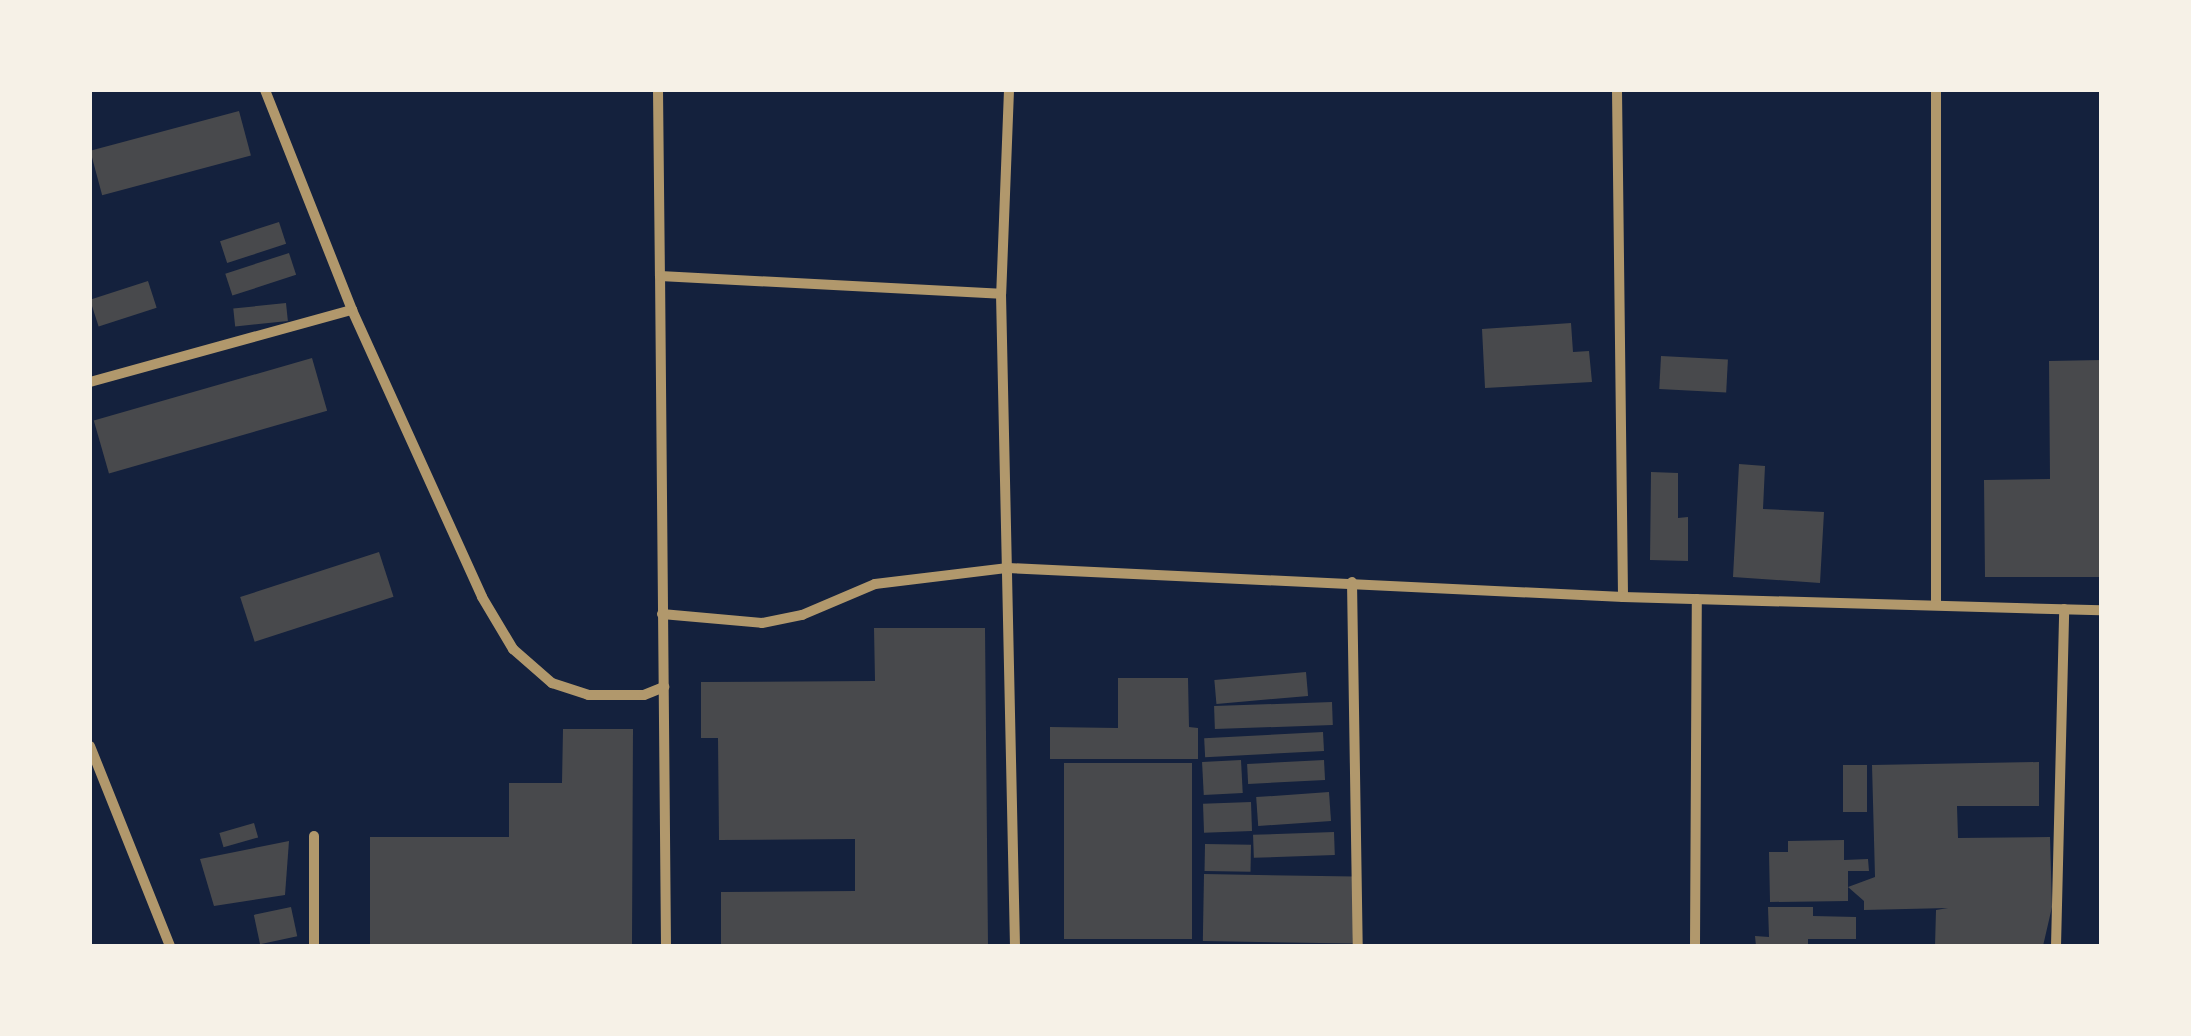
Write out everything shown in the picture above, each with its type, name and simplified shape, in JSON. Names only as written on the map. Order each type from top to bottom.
[{"type":"street","points":[[265,90],[352,310],[482,598],[513,649],[552,683],[588,694],[644,694],[664,687]]},
{"type":"street","points":[[658,90],[666,946]]},
{"type":"street","points":[[1008,90],[1001,294],[1015,946]]},
{"type":"street","points":[[1617,90],[1623,597]]},
{"type":"street","points":[[1936,90],[1936,605]]},
{"type":"street","points":[[660,276],[1001,294]]},
{"type":"street","points":[[90,382],[352,310]]},
{"type":"street","points":[[662,614],[762,624],[802,615],[876,584],[1008,568],[1697,600],[2101,610]]},
{"type":"street","points":[[1352,582],[1358,946]]},
{"type":"street","points":[[1695,946],[1697,600]]},
{"type":"street","points":[[2056,946],[2064,609]]},
{"type":"street","points":[[90,746],[170,946]]},
{"type":"street","points":[[314,836],[314,946]]},
{"type":"building","points":[[239,111],[251,155],[102,195],[90,151]]},
{"type":"building","points":[[279,222],[286,244],[227,263],[220,241]]},
{"type":"building","points":[[289,253],[296,275],[232,296],[225,274]]},
{"type":"building","points":[[148,281],[157,308],[99,326],[90,300]]},
{"type":"building","points":[[286,303],[288,321],[235,326],[233,309]]},
{"type":"building","points":[[1571,323],[1573,352],[1589,351],[1592,382],[1485,388],[1482,329]]},
{"type":"building","points":[[1661,356],[1728,360],[1726,392],[1659,389]]},
{"type":"building","points":[[312,358],[327,411],[109,473],[94,421]]},
{"type":"building","points":[[2101,360],[2101,577],[1985,577],[1984,480],[2050,479],[2049,361]]},
{"type":"building","points":[[1739,464],[1765,466],[1763,509],[1824,512],[1820,583],[1733,577]]},
{"type":"building","points":[[1651,472],[1678,473],[1678,518],[1688,517],[1688,561],[1650,560]]},
{"type":"building","points":[[379,552],[394,597],[255,642],[240,597]]},
{"type":"building","points":[[874,628],[985,628],[988,946],[721,946],[721,892],[855,891],[855,839],[719,840],[718,738],[701,738],[701,682],[875,681]]},
{"type":"building","points":[[1306,672],[1308,696],[1216,704],[1214,680]]},
{"type":"building","points":[[1118,678],[1188,678],[1189,727],[1198,728],[1198,759],[1050,759],[1050,727],[1118,728]]},
{"type":"building","points":[[1332,702],[1333,725],[1215,729],[1214,706]]},
{"type":"building","points":[[563,729],[633,729],[632,946],[370,946],[370,837],[509,837],[509,783],[562,783]]},
{"type":"building","points":[[1323,732],[1324,751],[1205,757],[1204,738]]},
{"type":"building","points":[[1241,760],[1243,793],[1204,795],[1202,762]]},
{"type":"building","points":[[1324,760],[1325,780],[1248,784],[1247,764]]},
{"type":"building","points":[[2039,762],[2039,806],[1957,806],[1958,838],[2050,837],[2052,907],[2043,946],[1935,946],[1936,910],[1948,908],[1864,910],[1864,901],[1848,887],[1875,877],[1872,765]]},
{"type":"building","points":[[1064,763],[1192,763],[1192,939],[1064,939]]},
{"type":"building","points":[[1843,765],[1867,765],[1867,812],[1843,812]]},
{"type":"building","points":[[1329,792],[1331,821],[1258,826],[1256,797]]},
{"type":"building","points":[[1251,802],[1252,831],[1204,833],[1203,804]]},
{"type":"building","points":[[254,823],[258,837],[224,847],[219,833]]},
{"type":"building","points":[[1334,832],[1335,855],[1254,858],[1253,835]]},
{"type":"building","points":[[1844,840],[1844,860],[1868,859],[1869,871],[1848,871],[1848,901],[1770,902],[1769,852],[1788,852],[1788,841]]},
{"type":"building","points":[[289,841],[285,895],[214,906],[200,859]]},
{"type":"building","points":[[1205,844],[1251,845],[1251,872],[1205,871]]},
{"type":"building","points":[[1204,874],[1354,877],[1353,944],[1203,941]]},
{"type":"building","points":[[291,907],[297,936],[260,944],[254,915]]},
{"type":"building","points":[[1768,907],[1813,907],[1813,916],[1856,917],[1856,939],[1808,939],[1808,946],[1756,946],[1755,936],[1769,937]]}]
